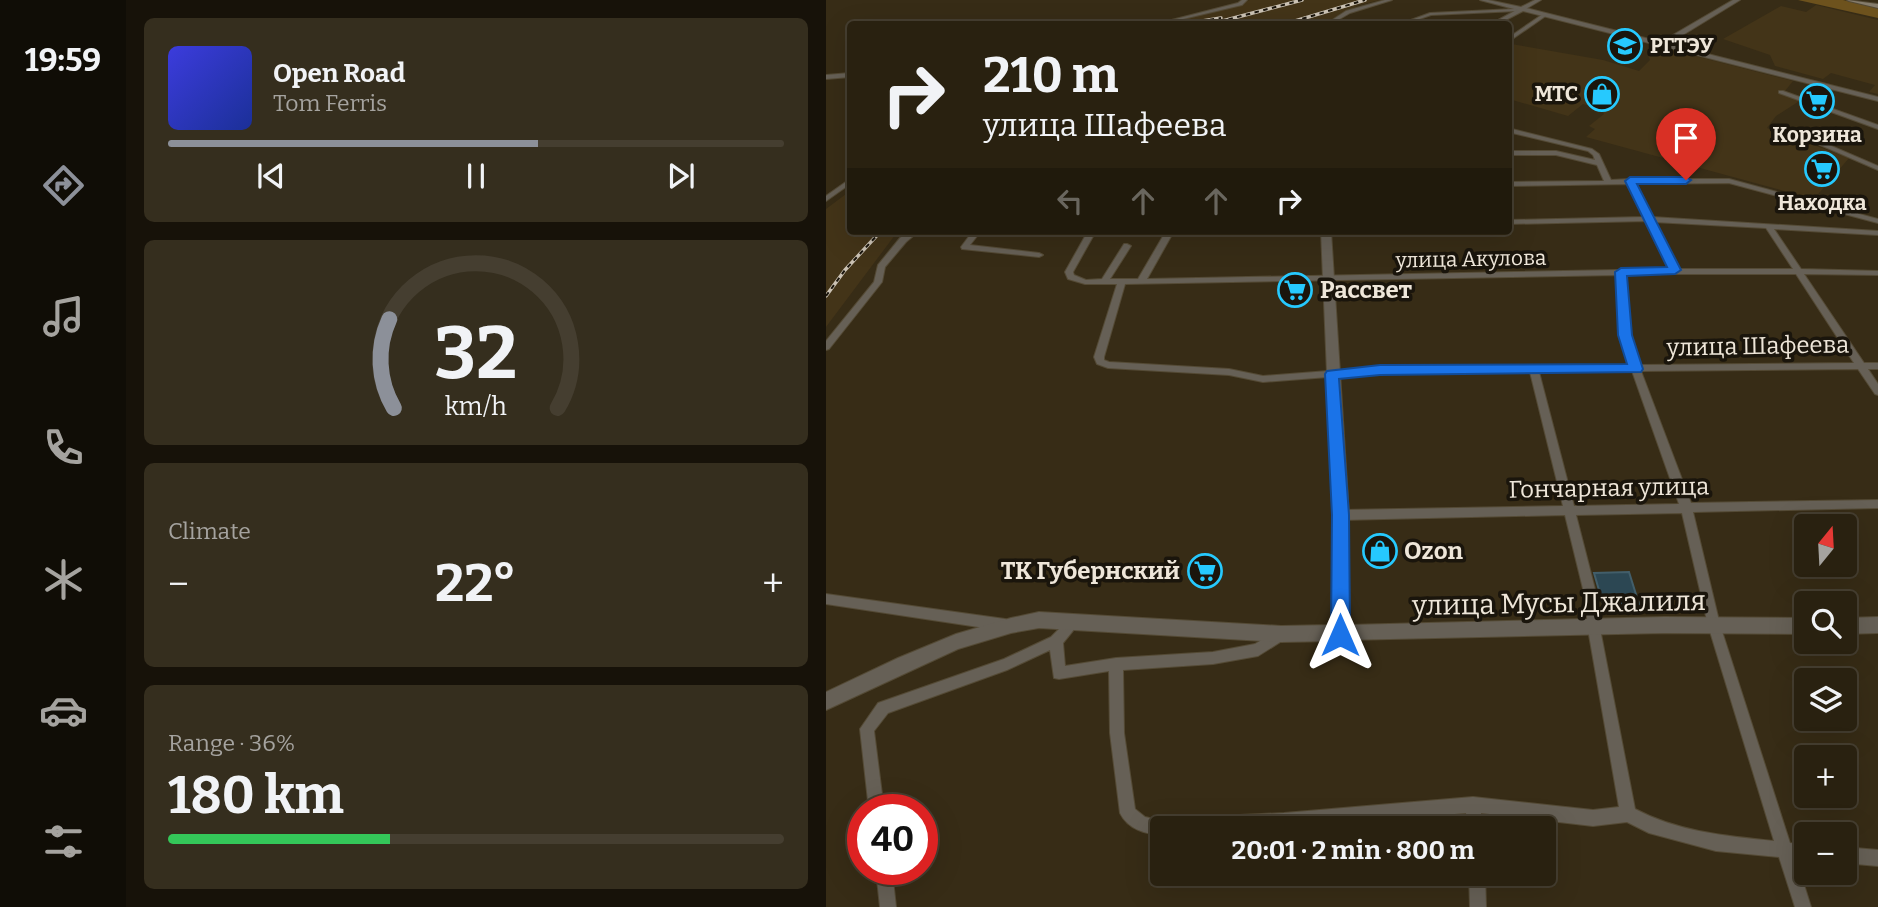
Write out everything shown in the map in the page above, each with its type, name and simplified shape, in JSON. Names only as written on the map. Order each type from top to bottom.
[{"type":"main road","points":[[1851,0],[1878,6]]},
{"type":"street","points":[[1170,21],[1240,4],[1245,0]]},
{"type":"street","points":[[1334,21],[1354,10],[1390,0]]},
{"type":"street","points":[[1482,0],[1878,99]]},
{"type":"street","points":[[1499,21],[1539,0]]},
{"type":"street","points":[[1661,45],[1737,0]]},
{"type":"street","points":[[1410,21],[1430,14],[1520,9]]},
{"type":"street","points":[[1323,21],[1346,10],[1354,10]]},
{"type":"street","points":[[1512,38],[1545,15]]},
{"type":"street","points":[[826,77],[847,75]]},
{"type":"street","points":[[1781,92],[1878,127]]},
{"type":"street","points":[[1512,131],[1590,150],[1596,154],[1608,181]]},
{"type":"street","points":[[1821,143],[1878,168]]},
{"type":"street","points":[[1512,153],[1556,153],[1598,163]]},
{"type":"street","points":[[1512,184],[1608,181],[1745,183],[1878,221]]},
{"type":"street","points":[[1630,181],[1675,270]]},
{"type":"street","points":[[826,199],[847,183]]},
{"type":"street","points":[[1512,222],[1649,219],[1878,233]]},
{"type":"street","points":[[1769,227],[1878,392]]},
{"type":"street","points":[[826,347],[878,282],[881,267],[910,235]]},
{"type":"street","points":[[974,235],[965,247],[1039,255]]},
{"type":"street","name":"улица Акулова","points":[[1090,235],[1069,272],[1078,281],[1326,280],[1675,270],[1878,273]]},
{"type":"street","points":[[1142,280],[1168,235]]},
{"type":"street","points":[[1325,235],[1341,515],[1340,635]]},
{"type":"street","points":[[1104,282],[1127,246]]},
{"type":"street","points":[[1621,272],[1625,335],[1686,506],[1714,625],[1803,907]]},
{"type":"street","name":"улица Шафеева","points":[[1122,282],[1100,357],[1100,362],[1108,365],[1229,372],[1263,379],[1380,370],[1878,366]]},
{"type":"street","points":[[1534,370],[1591,597],[1594,629],[1628,814]]},
{"type":"street","name":"Гончарная улица","points":[[1341,515],[1878,504]]},
{"type":"street","points":[[826,599],[1005,625]]},
{"type":"street","name":"улица Мусы Джалиля","points":[[826,701],[930,651],[1005,625],[1039,620],[1340,635],[1714,625],[1794,626]]},
{"type":"street","points":[[874,794],[867,729],[883,709],[1007,664],[1056,641],[1074,622]]},
{"type":"street","points":[[1857,626],[1878,625]]},
{"type":"street","points":[[1056,641],[1059,673],[1116,664],[1213,658],[1258,650],[1281,634]]},
{"type":"street","points":[[1116,664],[1117,733],[1128,813],[1141,824],[1154,827],[1284,821],[1473,804],[1593,818],[1628,814],[1649,825],[1716,843],[1794,851]]},
{"type":"street","points":[[1473,804],[1474,816]]},
{"type":"street","points":[[1857,856],[1878,858]]},
{"type":"street","points":[[886,885],[888,907]]},
{"type":"street","points":[[1477,886],[1478,907]]},
{"type":"shaded area","points":[[1250,0],[1380,0],[1359,5],[1328,21],[1176,21]]},
{"type":"shaded area","points":[[1798,0],[1843,0],[1878,8],[1878,18]]},
{"type":"shaded area","points":[[1816,5],[1878,20],[1878,94],[1869,92],[1875,85],[1831,73],[1823,79],[1775,66],[1770,55],[1723,39],[1781,6],[1806,12]]},
{"type":"shaded area","points":[[1512,44],[1603,60],[1639,71],[1650,60],[1648,55],[1660,47],[1793,81],[1785,91],[1801,100],[1776,116],[1767,128],[1849,158],[1814,199],[1586,137],[1595,129],[1589,126],[1604,114],[1602,110],[1583,104],[1568,116],[1512,100]]},
{"type":"shaded area","points":[[847,193],[847,235],[895,235],[826,327],[826,209]]},
{"type":"building","points":[[1629,572],[1639,604],[1603,604],[1594,573]]},
{"type":"railway","points":[[1222,21],[1302,0]]},
{"type":"railway","points":[[1295,21],[1365,0]]},
{"type":"railway","points":[[1202,21],[1221,18]]},
{"type":"railway","points":[[826,296],[845,270],[877,235]]},
{"type":"place","name":"РГТЭУ","points":[[1625,46]]},
{"type":"place","name":"МТС","points":[[1602,94]]},
{"type":"place","name":"Корзина","points":[[1817,101]]},
{"type":"place","name":"Находка","points":[[1822,169]]},
{"type":"place","name":"Рассвет","points":[[1295,290]]},
{"type":"place","name":"Ozon","points":[[1380,551]]},
{"type":"place","name":"ТК Губернский","points":[[1205,571]]},
{"type":"route","points":[[1340,635],[1341,515],[1332,374],[1380,370],[1636,369],[1625,335],[1621,272],[1675,270],[1630,181],[1686,180]]}]
